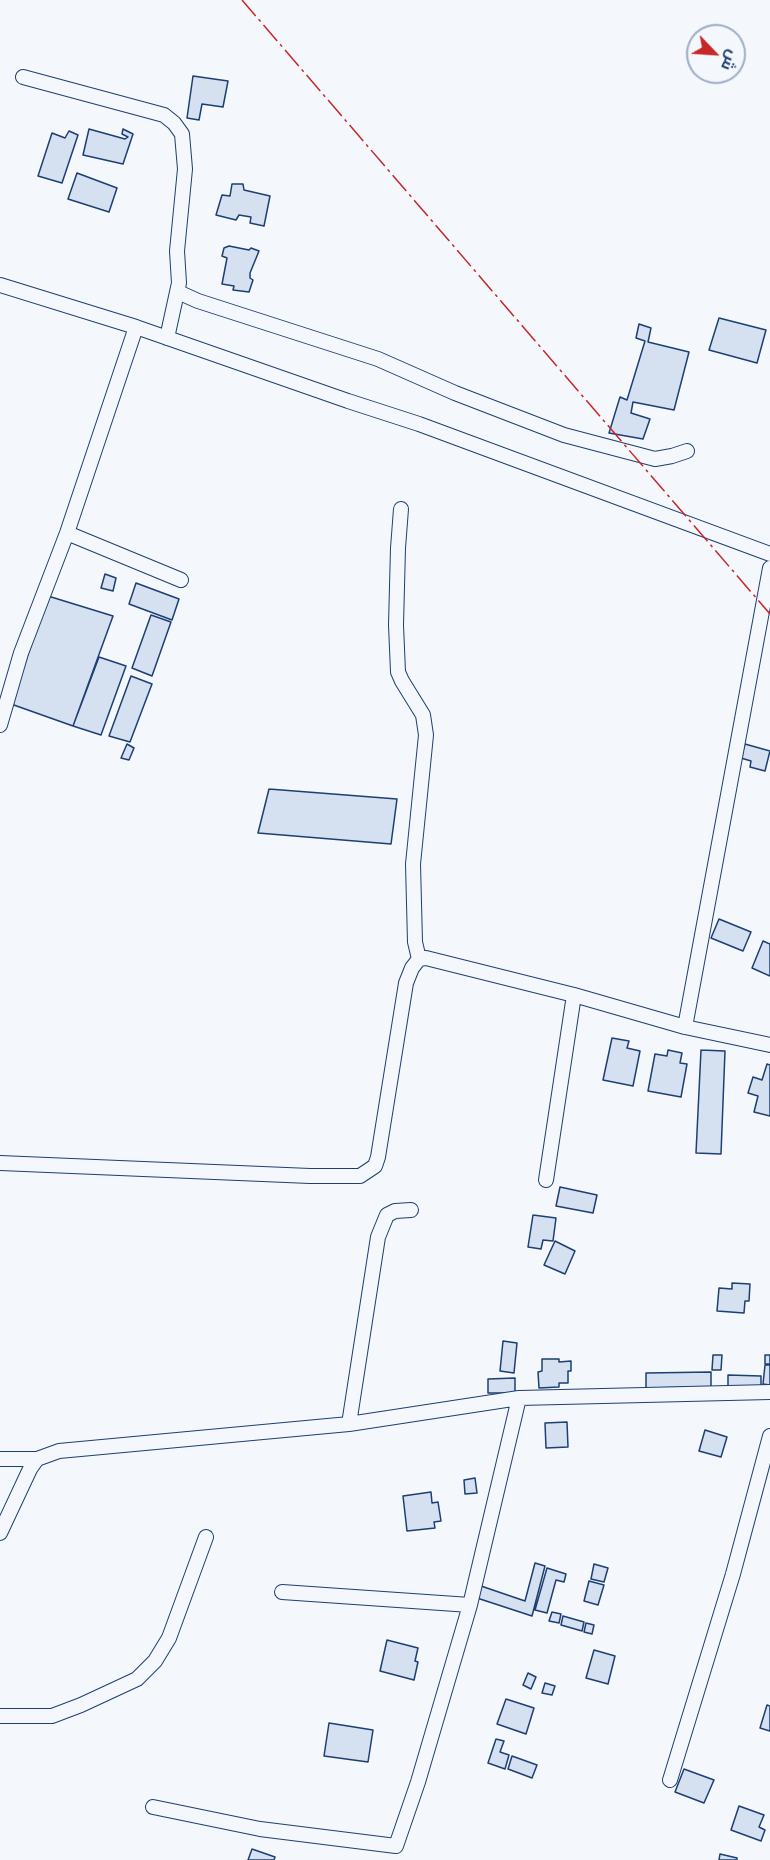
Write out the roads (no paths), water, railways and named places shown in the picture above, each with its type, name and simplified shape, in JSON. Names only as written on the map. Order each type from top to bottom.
[{"type":"street","points":[[22,77],[164,115],[182,134],[185,169],[177,251],[179,276],[167,338]]},
{"type":"street","points":[[0,285],[136,327],[505,455],[770,554]]},
{"type":"street","points":[[177,292],[378,359],[474,401],[564,435],[655,459],[687,451]]},
{"type":"street","points":[[0,725],[21,653],[67,533],[136,327]]},
{"type":"street","points":[[401,509],[396,625],[398,672],[423,715],[426,735],[413,864],[415,942],[419,959]]},
{"type":"street","points":[[67,533],[181,580]]},
{"type":"street","points":[[685,1027],[770,568]]},
{"type":"street","points":[[0,1163],[310,1176],[360,1176],[375,1166],[378,1157],[406,982],[419,959],[431,958],[468,970],[574,994],[685,1027],[770,1045]]},
{"type":"street","points":[[546,1180],[574,994]]},
{"type":"street","points":[[349,1424],[378,1237],[387,1215],[395,1211],[411,1210]]},
{"type":"street","points":[[0,1533],[30,1468],[37,1459],[49,1453],[76,1448],[349,1424],[519,1398],[770,1392]]},
{"type":"street","points":[[153,1807],[394,1853],[418,1782],[470,1605],[519,1398]]},
{"type":"street","points":[[670,1780],[733,1574],[770,1436]]},
{"type":"street","points":[[0,1459],[37,1459]]},
{"type":"street","points":[[0,1716],[52,1716],[137,1678],[155,1661],[169,1638],[206,1538]]},
{"type":"street","points":[[282,1592],[470,1605]]}]
